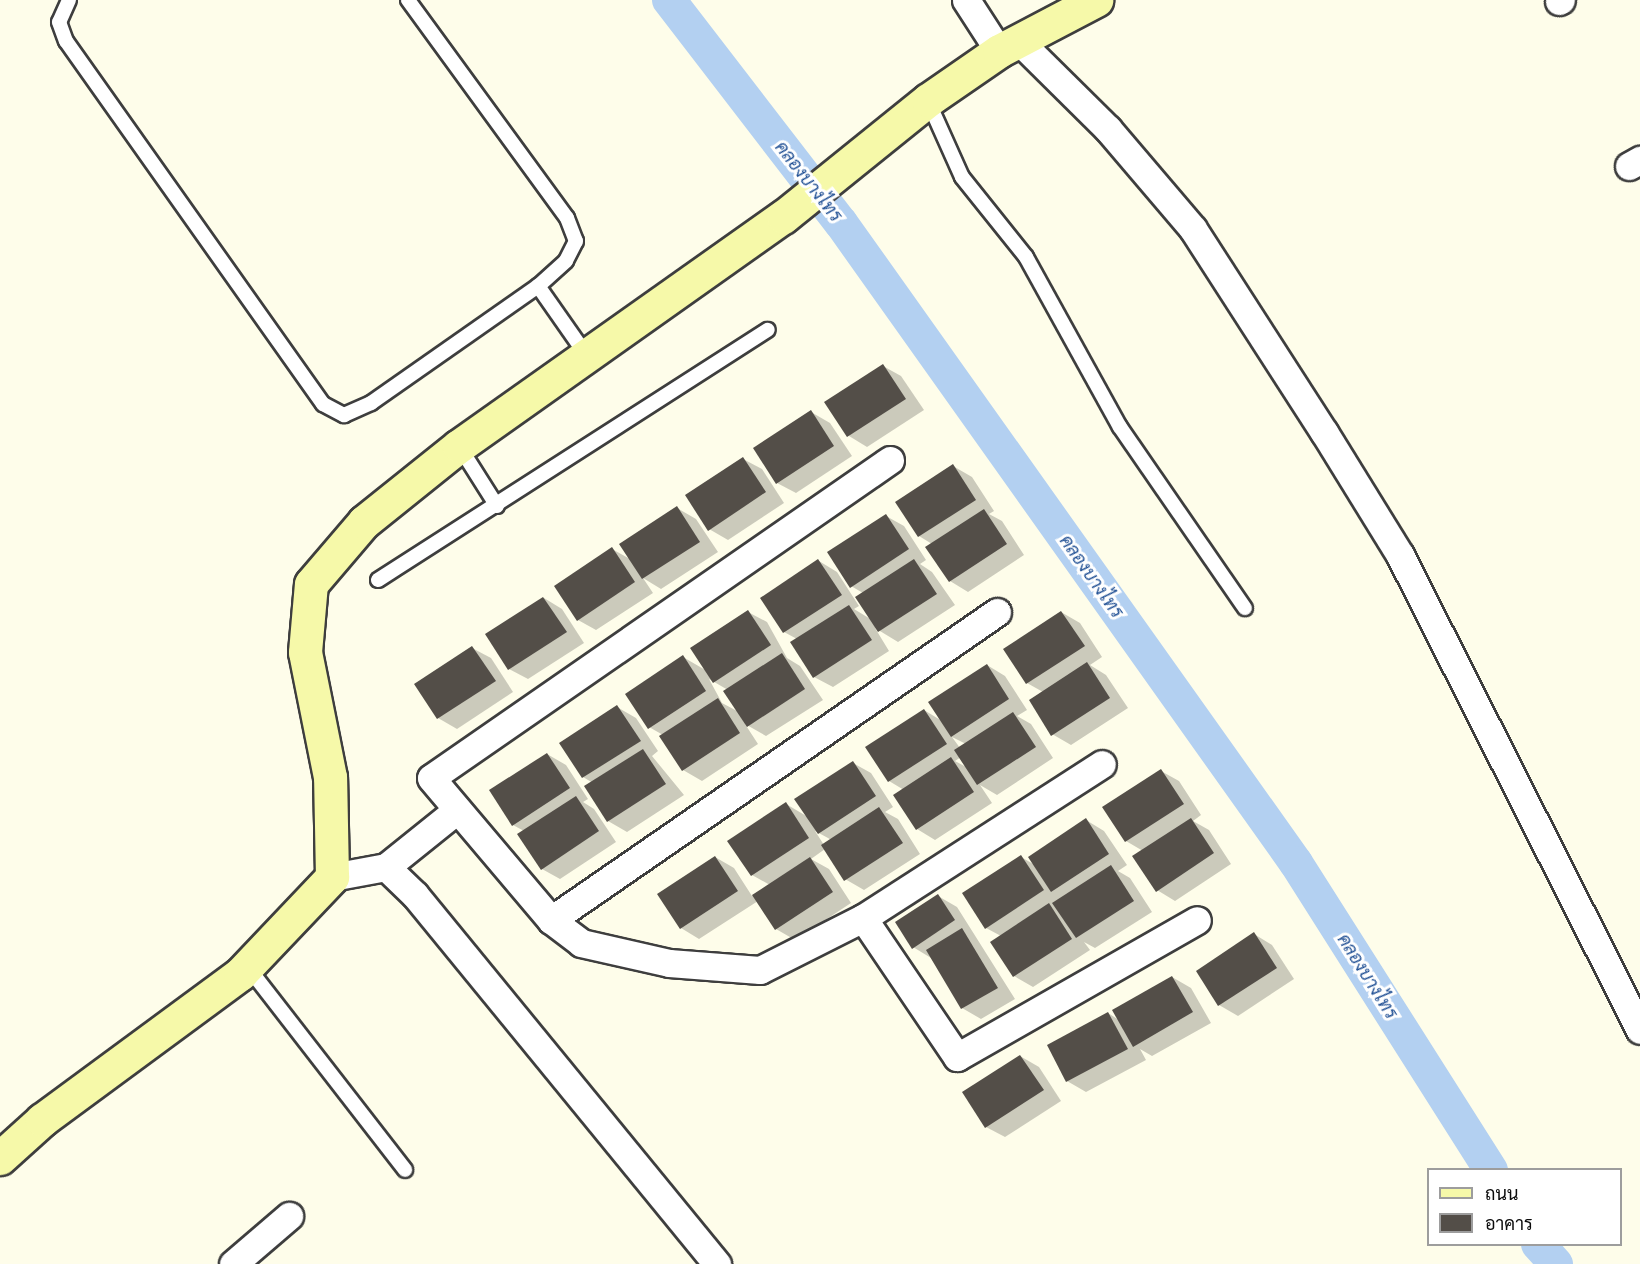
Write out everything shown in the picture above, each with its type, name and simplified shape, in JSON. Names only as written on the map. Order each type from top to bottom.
[{"type":"street","points":[[966,0],[1009,46],[1108,129],[1193,229],[1324,432],[1405,565],[1640,1030]]},
{"type":"street","points":[[332,877],[330,777],[305,652],[310,585],[364,522],[459,446],[783,217],[859,159],[928,100],[1009,46],[1096,0]]},
{"type":"street","points":[[890,460],[431,778],[551,920],[581,944],[669,963],[760,970],[863,918],[1102,764]]},
{"type":"street","points":[[551,920],[998,612]]},
{"type":"street","points":[[0,1158],[42,1120],[247,966],[332,877],[386,867],[457,810]]},
{"type":"street","points":[[386,867],[440,923],[717,1264]]},
{"type":"street","points":[[863,918],[957,1057],[1197,920]]},
{"type":"street","points":[[233,1264],[289,1216]]},
{"type":"lane","points":[[69,0],[59,22],[66,40],[323,404],[344,415],[371,403],[538,286],[566,261],[576,241],[567,218],[408,0]]},
{"type":"lane","points":[[928,100],[962,177],[1026,257],[1120,427],[1245,608]]},
{"type":"lane","points":[[538,286],[587,356]]},
{"type":"lane","points":[[378,580],[497,507],[768,330]]},
{"type":"lane","points":[[459,446],[497,507]]},
{"type":"lane","points":[[247,966],[405,1170]]},
{"type":"building","points":[[883,364],[906,399],[847,437],[824,402]]},
{"type":"building","points":[[811,410],[834,446],[776,484],[753,448]]},
{"type":"building","points":[[743,457],[766,492],[708,531],[685,495]]},
{"type":"building","points":[[953,464],[976,500],[918,537],[895,502]]},
{"type":"building","points":[[677,506],[700,542],[642,579],[619,544]]},
{"type":"building","points":[[984,509],[1007,544],[949,582],[925,547]]},
{"type":"building","points":[[886,514],[909,549],[850,588],[827,552]]},
{"type":"building","points":[[612,547],[635,582],[577,621],[554,586]]},
{"type":"building","points":[[818,559],[842,595],[783,633],[760,598]]},
{"type":"building","points":[[914,559],[937,594],[878,632],[855,597]]},
{"type":"building","points":[[543,597],[567,632],[508,670],[485,634]]},
{"type":"building","points":[[849,605],[872,640],[813,678],[790,642]]},
{"type":"building","points":[[748,610],[771,645],[713,683],[690,648]]},
{"type":"building","points":[[1061,611],[1085,646],[1026,684],[1003,649]]},
{"type":"building","points":[[472,646],[496,681],[437,719],[414,684]]},
{"type":"building","points":[[782,653],[805,689],[747,727],[723,691]]},
{"type":"building","points":[[683,655],[706,691],[648,729],[625,694]]},
{"type":"building","points":[[1087,662],[1110,698],[1051,736],[1029,700]]},
{"type":"building","points":[[987,664],[1009,699],[951,737],[928,702]]},
{"type":"building","points":[[718,698],[740,733],[682,771],[659,736]]},
{"type":"building","points":[[617,705],[641,741],[582,778],[559,743]]},
{"type":"building","points":[[924,709],[947,744],[888,782],[865,747]]},
{"type":"building","points":[[1013,712],[1036,747],[977,785],[954,750]]},
{"type":"building","points":[[643,749],[666,784],[607,822],[584,786]]},
{"type":"building","points":[[547,753],[570,788],[512,826],[489,790]]},
{"type":"building","points":[[951,757],[974,792],[916,830],[893,795]]},
{"type":"building","points":[[853,761],[876,796],[818,834],[794,799]]},
{"type":"building","points":[[1161,769],[1184,804],[1125,842],[1102,807]]},
{"type":"building","points":[[576,796],[599,831],[541,870],[517,834]]},
{"type":"building","points":[[786,802],[809,838],[751,876],[727,841]]},
{"type":"building","points":[[879,807],[903,843],[844,881],[821,845]]},
{"type":"building","points":[[1086,818],[1109,854],[1051,892],[1028,857]]},
{"type":"building","points":[[1191,818],[1214,853],[1156,892],[1132,856]]},
{"type":"building","points":[[1021,855],[1044,890],[985,929],[962,893]]},
{"type":"building","points":[[715,856],[738,891],[680,929],[657,894]]},
{"type":"building","points":[[810,857],[833,892],[775,930],[752,895]]},
{"type":"building","points":[[1111,865],[1134,901],[1076,938],[1052,903]]},
{"type":"building","points":[[938,894],[955,920],[912,949],[895,922]]},
{"type":"building","points":[[1049,903],[1072,939],[1013,977],[990,942]]},
{"type":"building","points":[[962,928],[998,988],[961,1009],[926,950]]},
{"type":"building","points":[[1254,932],[1277,968],[1218,1006],[1196,971]]},
{"type":"building","points":[[1172,976],[1193,1012],[1133,1047],[1112,1010]]},
{"type":"building","points":[[1108,1012],[1128,1049],[1066,1082],[1047,1045]]},
{"type":"building","points":[[1020,1055],[1044,1090],[985,1128],[962,1092]]},
{"type":"waterway","name":"คลองบางไทร","points":[[669,0],[841,223],[1296,863],[1490,1168]]},
{"type":"waterway","name":"คลองบางไทร","points":[[1540,1246],[1556,1264]]}]
